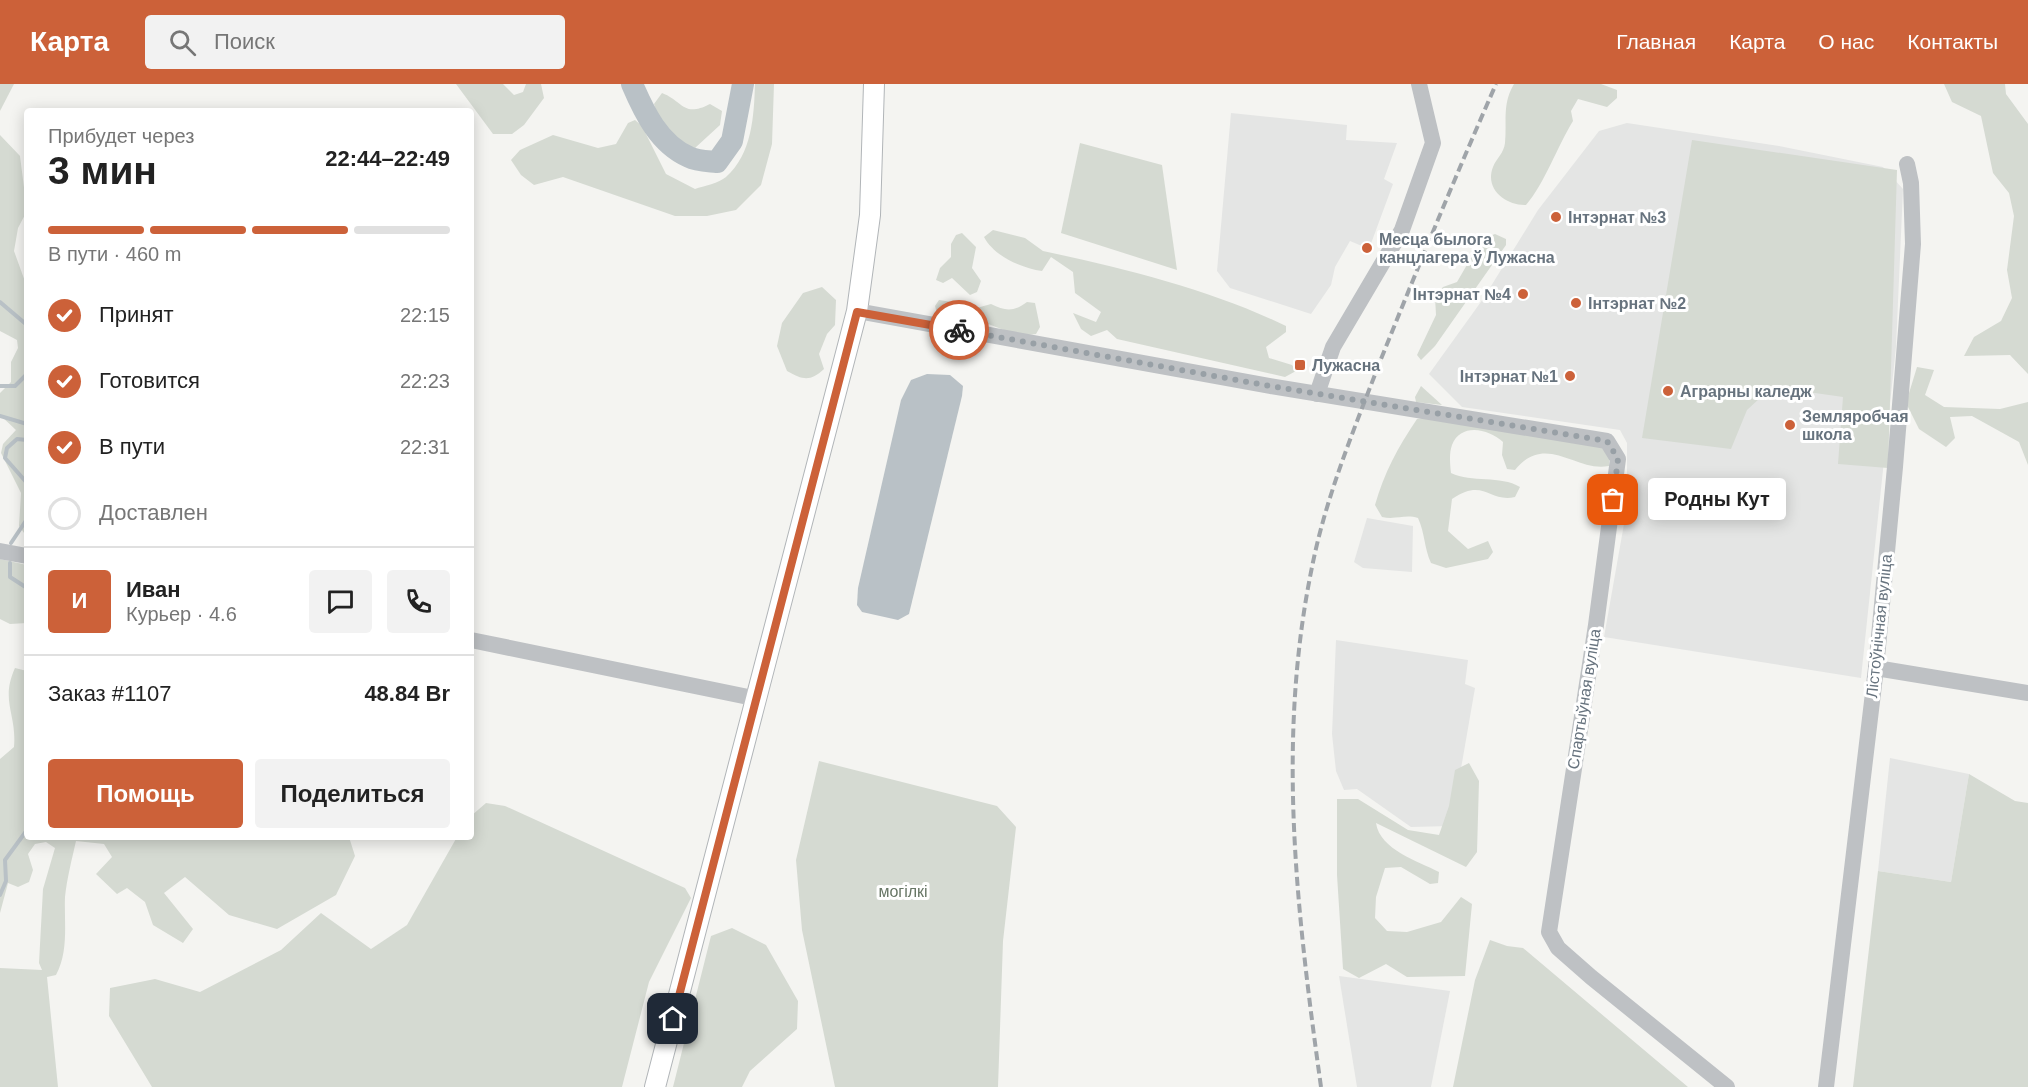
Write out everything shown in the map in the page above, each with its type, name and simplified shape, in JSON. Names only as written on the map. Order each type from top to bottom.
[{"type":"main road","points":[[655,1087],[758,699],[857,312],[870,214],[874,84]]},
{"type":"street","points":[[857,312],[1317,394],[1333,347],[1402,230],[1433,143],[1419,84]]},
{"type":"street","name":"Лістоўнічная вуліца","points":[[1826,1087],[1876,668],[1913,244],[1911,183],[1907,164]]},
{"type":"street","name":"Спартыўная вуліца","points":[[1317,394],[1607,441],[1618,459],[1596,625],[1549,932],[1558,948],[1591,977],[1726,1087]]},
{"type":"street","points":[[0,550],[24,555]]},
{"type":"street","points":[[474,641],[758,699]]},
{"type":"street","points":[[1876,668],[2028,693]]},
{"type":"shaded area","points":[[1231,113],[1347,125],[1346,140],[1397,143],[1384,179],[1393,184],[1369,249],[1350,241],[1335,267],[1331,285],[1311,314],[1230,288],[1217,271]]},
{"type":"shaded area","name":"Аграрны каледж","points":[[1627,123],[1779,146],[1883,167],[1903,189],[1896,347],[1861,678],[1604,637],[1627,507],[1627,443],[1620,430],[1462,407],[1429,374],[1483,299],[1538,210],[1599,131]]},
{"type":"shaded area","points":[[927,374],[950,375],[963,386],[962,396],[909,614],[898,620],[862,612],[857,605],[858,588],[901,400],[911,380]]},
{"type":"shaded area","points":[[1367,518],[1413,526],[1412,572],[1363,568],[1354,562]]},
{"type":"shaded area","points":[[1336,640],[1468,660],[1465,684],[1475,688],[1451,826],[1411,827],[1357,789],[1344,790],[1336,771],[1332,734]]},
{"type":"shaded area","points":[[1890,758],[1969,774],[1951,882],[1878,871]]},
{"type":"shaded area","points":[[1339,976],[1450,991],[1431,1087],[1357,1087]]},
{"type":"green space","points":[[0,84],[14,84],[0,111]]},
{"type":"green space","points":[[456,84],[503,84],[514,95],[523,92],[526,84],[541,84],[544,98],[524,125],[512,134],[493,134]]},
{"type":"green space","points":[[755,84],[774,84],[772,144],[761,185],[736,210],[707,216],[675,216],[563,177],[534,185],[521,175],[511,160],[520,150],[553,135],[598,148],[616,144],[628,123],[635,120],[642,126],[666,174],[695,189],[723,179],[735,168],[750,134]]},
{"type":"green space","points":[[1514,84],[1601,84],[1617,90],[1617,98],[1607,107],[1578,99],[1571,111],[1573,121],[1539,186],[1526,205],[1512,203],[1499,195],[1494,189],[1491,175],[1504,147],[1506,106]]},
{"type":"green space","points":[[1944,84],[2005,84],[2006,94],[2028,124],[2028,374],[2010,355],[1964,356],[1974,337],[2001,321],[2012,298],[2007,270],[2014,216],[2009,193],[1993,173],[1981,116],[1952,102]]},
{"type":"green space","points":[[662,93],[688,109],[701,108],[710,104],[722,111],[720,125],[695,148],[680,142],[668,132],[654,104]]},
{"type":"green space","points":[[0,135],[20,156],[24,187],[24,217],[18,228],[14,251],[24,279],[24,533],[19,526],[21,493],[1,453],[3,444],[16,430],[0,415],[0,393],[11,382],[11,362],[18,348],[17,340],[0,331]]},
{"type":"green space","points":[[1692,140],[1897,170],[1888,468],[1838,464],[1843,397],[1772,387],[1747,410],[1731,449],[1642,438]]},
{"type":"green space","points":[[1080,143],[1162,165],[1177,270],[1061,233]]},
{"type":"green space","points":[[993,230],[1025,238],[1043,251],[1167,281],[1198,291],[1286,326],[1286,332],[1266,347],[1269,358],[1292,365],[1296,371],[1285,377],[1117,339],[1107,330],[1091,336],[1081,329],[1073,313],[1096,322],[1101,312],[1075,293],[1073,272],[1051,257],[1042,271],[1009,260],[994,250],[984,237]]},
{"type":"green space","points":[[962,233],[976,247],[972,268],[981,281],[977,292],[970,295],[952,278],[943,283],[936,280],[940,268],[951,257],[951,244],[956,235]]},
{"type":"green space","points":[[1495,234],[1506,239],[1506,245],[1435,346],[1421,360],[1417,355],[1436,315],[1435,297],[1443,287],[1457,282],[1482,239]]},
{"type":"green space","points":[[822,287],[836,300],[835,325],[827,334],[819,354],[824,369],[815,376],[802,378],[787,371],[777,346],[782,323],[803,293]]},
{"type":"green space","points":[[939,300],[952,302],[966,311],[991,304],[1009,309],[1018,308],[1027,302],[1035,303],[1040,327],[1036,334],[1019,336],[983,322],[938,317],[935,306]]},
{"type":"green space","points":[[1917,367],[1934,370],[1925,395],[1944,407],[2000,409],[2028,402],[2028,465],[2019,442],[1972,416],[1950,417],[1955,438],[1946,447],[1919,429],[1906,403]]},
{"type":"green space","points":[[1421,386],[1442,405],[1416,402],[1415,397]]},
{"type":"green space","points":[[1434,416],[1601,445],[1610,451],[1609,466],[1597,467],[1561,456],[1538,454],[1527,459],[1515,470],[1507,469],[1502,455],[1503,442],[1497,437],[1476,430],[1462,433],[1456,438],[1451,448],[1451,473],[1468,478],[1504,481],[1520,487],[1515,497],[1499,497],[1472,490],[1452,499],[1448,531],[1468,549],[1488,541],[1493,552],[1488,559],[1446,568],[1431,563],[1418,518],[1382,517],[1375,505],[1392,460],[1417,419]]},
{"type":"green space","points":[[0,559],[24,564],[24,623],[10,624],[0,619]]},
{"type":"green space","points":[[15,668],[24,670],[24,840],[350,840],[355,856],[336,895],[277,929],[229,915],[185,877],[164,893],[193,929],[183,943],[153,925],[145,902],[127,888],[117,894],[96,874],[112,857],[104,844],[76,841],[65,897],[63,956],[56,975],[47,977],[58,1087],[0,1087],[0,968],[42,970],[39,963],[43,889],[55,848],[46,842],[35,844],[28,854],[33,870],[29,882],[18,887],[8,883],[0,913],[0,759],[14,747],[9,699]]},
{"type":"green space","name":"могілкі","points":[[819,761],[997,806],[1016,827],[1003,941],[998,1087],[835,1087],[802,930],[796,860]]},
{"type":"green space","points":[[1469,763],[1479,781],[1477,852],[1466,867],[1376,823],[1385,840],[1401,854],[1439,872],[1438,883],[1430,884],[1401,867],[1385,868],[1376,897],[1375,918],[1387,931],[1407,932],[1441,922],[1461,897],[1472,904],[1465,976],[1407,977],[1386,964],[1359,978],[1343,969],[1337,875],[1337,799],[1358,799],[1408,830],[1439,835],[1449,806],[1455,770]]},
{"type":"green space","points":[[1969,774],[2015,801],[2028,803],[2028,1087],[1853,1087],[1878,871],[1951,882]]},
{"type":"green space","points":[[486,803],[505,806],[685,888],[691,898],[649,982],[622,1087],[152,1087],[109,1016],[110,988],[155,979],[200,992],[281,950],[321,913],[371,949],[407,925],[455,840],[474,840],[474,813]]},
{"type":"green space","points":[[732,928],[766,945],[798,1001],[797,1029],[750,1071],[742,1087],[673,1087],[711,936]]},
{"type":"green space","points":[[1490,940],[1507,946],[1523,948],[1688,1087],[1453,1087],[1475,980]]},
{"type":"waterway","points":[[632,84],[647,116],[669,144],[692,158],[717,162],[732,141],[743,84]]},
{"type":"waterway","points":[[0,302],[24,322]]},
{"type":"waterway","points":[[0,386],[15,386],[24,377]]},
{"type":"waterway","points":[[0,416],[24,423]]},
{"type":"waterway","points":[[24,440],[17,439],[7,448],[5,458],[24,480]]},
{"type":"waterway","points":[[11,543],[24,524]]},
{"type":"waterway","points":[[10,563],[10,577],[24,586]]},
{"type":"waterway","points":[[0,895],[6,881],[5,860],[24,834]]},
{"type":"railway","points":[[1321,1087],[1304,957],[1294,827],[1295,698],[1301,632],[1312,567],[1333,488],[1361,410],[1496,84]]},
{"type":"way so far","points":[[959,330],[1270,386],[1607,441],[1618,459],[1613,500]]},
{"type":"place","name":"Інтэрнат №3","points":[[1556,217]]},
{"type":"place","name":"Месца былога канцлагера ў Лужасна","points":[[1367,248]]},
{"type":"place","name":"Інтэрнат №4","points":[[1523,294]]},
{"type":"place","name":"Інтэрнат №2","points":[[1576,303]]},
{"type":"place","name":"Лужасна","points":[[1300,365]]},
{"type":"place","name":"Інтэрнат №1","points":[[1570,376]]},
{"type":"place","name":"Аграрны каледж","points":[[1668,391]]},
{"type":"place","name":"Земляробчая школа","points":[[1790,425]]},
{"type":"place","name":"Родны Кут","points":[[1613,500]]},
{"type":"route","points":[[673,1019],[857,312],[959,330]]}]
